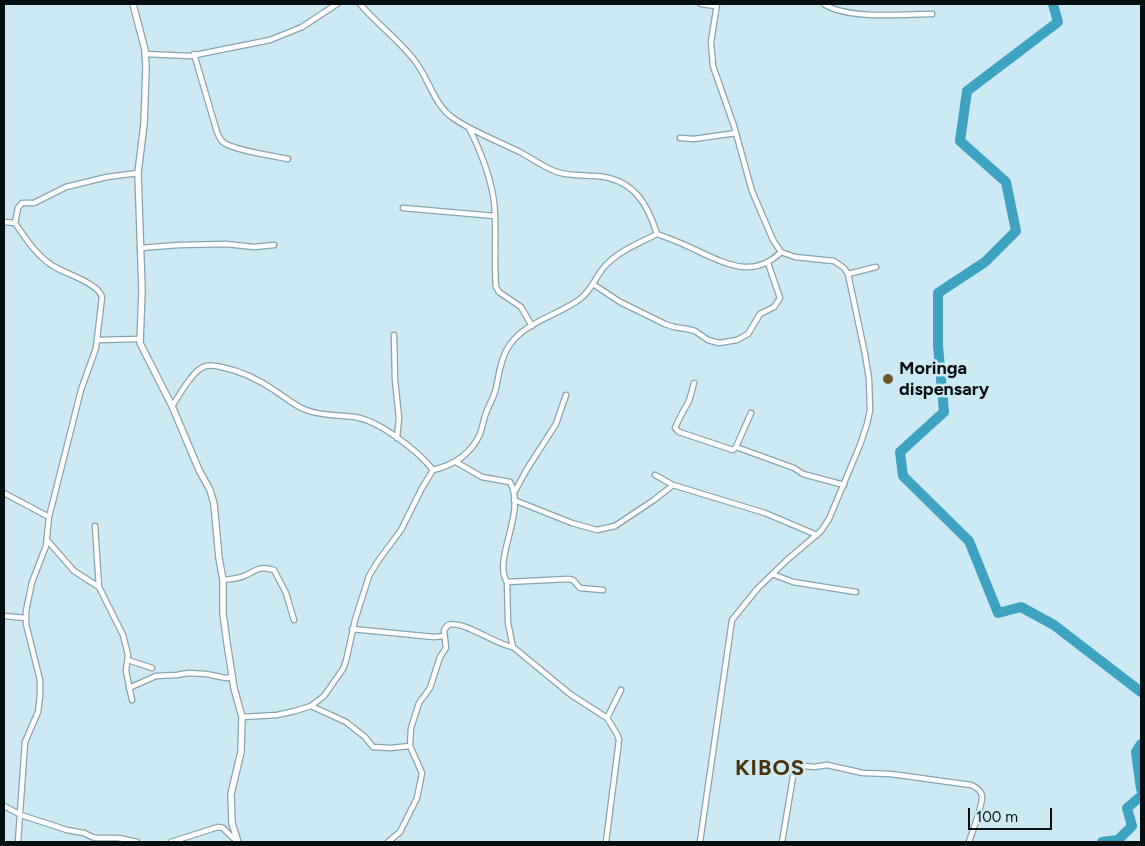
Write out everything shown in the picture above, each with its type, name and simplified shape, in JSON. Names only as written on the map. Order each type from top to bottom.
[{"type":"street","points":[[133,4],[145,54],[147,92],[138,173],[142,290],[139,339],[172,406],[199,470],[210,490],[214,504],[223,580],[223,614],[232,677],[242,716],[241,752],[231,794],[232,817],[237,841]]},
{"type":"street","points":[[145,54],[179,56],[270,40],[302,27],[337,4]]},
{"type":"street","points":[[360,4],[415,60],[424,73],[443,110],[452,117],[469,128],[520,152],[556,172],[602,176],[622,184],[641,198],[650,212],[657,234]]},
{"type":"street","points":[[700,842],[732,620],[758,588],[817,534],[830,519],[867,424],[870,396],[865,354],[848,274],[844,268],[834,261],[796,257],[781,252],[772,240],[752,191],[736,133],[712,59],[711,42],[717,5],[701,4]]},
{"type":"street","points":[[824,4],[844,12],[860,14],[932,14]]},
{"type":"street","points":[[844,12],[845,4]]},
{"type":"street","points":[[194,54],[221,140],[235,147],[288,159]]},
{"type":"street","points":[[469,128],[477,143],[488,178],[496,216],[494,242],[496,287],[499,292],[521,307],[532,326]]},
{"type":"street","points":[[680,138],[694,139],[736,133]]},
{"type":"street","points":[[18,842],[25,742],[38,712],[40,696],[40,680],[31,648],[26,611],[30,590],[44,554],[49,517],[81,390],[97,340],[102,305],[101,294],[90,284],[47,262],[23,237],[15,223],[18,208],[22,203],[34,203],[66,187],[138,173]]},
{"type":"street","points":[[403,208],[496,216]]},
{"type":"street","points":[[4,222],[15,223]]},
{"type":"street","points":[[242,716],[278,715],[311,706],[324,696],[343,669],[348,655],[352,629],[373,569],[401,530],[433,470],[456,462],[471,448],[480,435],[496,389],[500,365],[507,350],[518,335],[578,301],[588,292],[604,267],[621,252],[657,234],[732,265],[755,267],[768,262],[781,252]]},
{"type":"street","points":[[140,248],[226,244],[254,247],[274,245]]},
{"type":"street","points":[[593,284],[620,302],[670,326],[695,331],[712,342],[728,342],[748,334],[760,314],[774,307],[780,298],[768,262]]},
{"type":"street","points":[[848,274],[876,267]]},
{"type":"street","points":[[394,335],[395,380],[399,418],[397,438]]},
{"type":"street","points":[[97,340],[139,339]]},
{"type":"street","points":[[172,406],[195,373],[206,366],[234,370],[246,375],[305,410],[365,420],[397,438],[425,460],[433,470]]},
{"type":"street","points":[[694,383],[688,403],[676,426],[676,430],[679,432],[733,450],[751,413]]},
{"type":"street","points":[[513,647],[508,623],[507,582],[503,565],[514,522],[515,491],[556,424],[566,395]]},
{"type":"street","points":[[736,447],[794,468],[803,474],[844,485]]},
{"type":"street","points":[[456,462],[482,477],[510,482],[515,491]]},
{"type":"street","points":[[655,475],[672,485],[766,513],[817,534]]},
{"type":"street","points":[[514,500],[572,524],[596,530],[615,526],[654,500],[672,485]]},
{"type":"street","points":[[4,493],[49,517]]},
{"type":"street","points":[[95,526],[99,588],[123,635],[128,660],[126,672],[132,700]]},
{"type":"street","points":[[47,540],[74,571],[99,588]]},
{"type":"street","points":[[223,580],[243,577],[256,568],[274,570],[286,593],[294,620]]},
{"type":"street","points":[[772,574],[793,582],[856,592]]},
{"type":"street","points":[[507,582],[568,579],[573,580],[580,588],[603,590]]},
{"type":"street","points":[[4,616],[26,618]]},
{"type":"street","points":[[388,842],[400,832],[412,812],[422,781],[421,769],[410,746],[411,728],[419,703],[430,688],[440,657],[446,648],[444,630],[448,625],[452,624],[466,627],[493,641],[513,647],[570,694],[607,718],[619,740],[606,842]]},
{"type":"street","points":[[352,629],[434,637],[444,636]]},
{"type":"street","points":[[128,660],[152,668]]},
{"type":"street","points":[[129,688],[156,676],[177,676],[188,672],[226,678],[232,677]]},
{"type":"street","points":[[607,718],[621,690]]},
{"type":"street","points":[[311,706],[346,722],[365,737],[368,744],[373,747],[410,746]]},
{"type":"street","points":[[782,842],[794,771],[804,766],[827,765],[863,773],[892,774],[976,787],[982,798],[969,842]]},
{"type":"street","points":[[4,806],[21,815],[67,830],[97,838],[119,838],[137,842]]},
{"type":"street","points":[[170,842],[218,827],[223,828],[237,841]]},
{"type":"waterway","points":[[1053,4],[1058,22],[967,91],[960,141],[1006,182],[1016,231],[985,262],[938,293],[938,346],[944,412],[900,452],[903,476],[969,541],[998,613],[1021,607],[1054,625],[1141,692]]},
{"type":"waterway","points":[[1141,744],[1136,752],[1141,789]]},
{"type":"waterway","points":[[1102,842],[1118,840],[1132,826],[1127,808],[1141,796]]},
{"type":"place","name":"Moringa dispensary","points":[[888,379]]},
{"type":"district","name":"KIBOS","points":[[770,769]]}]
